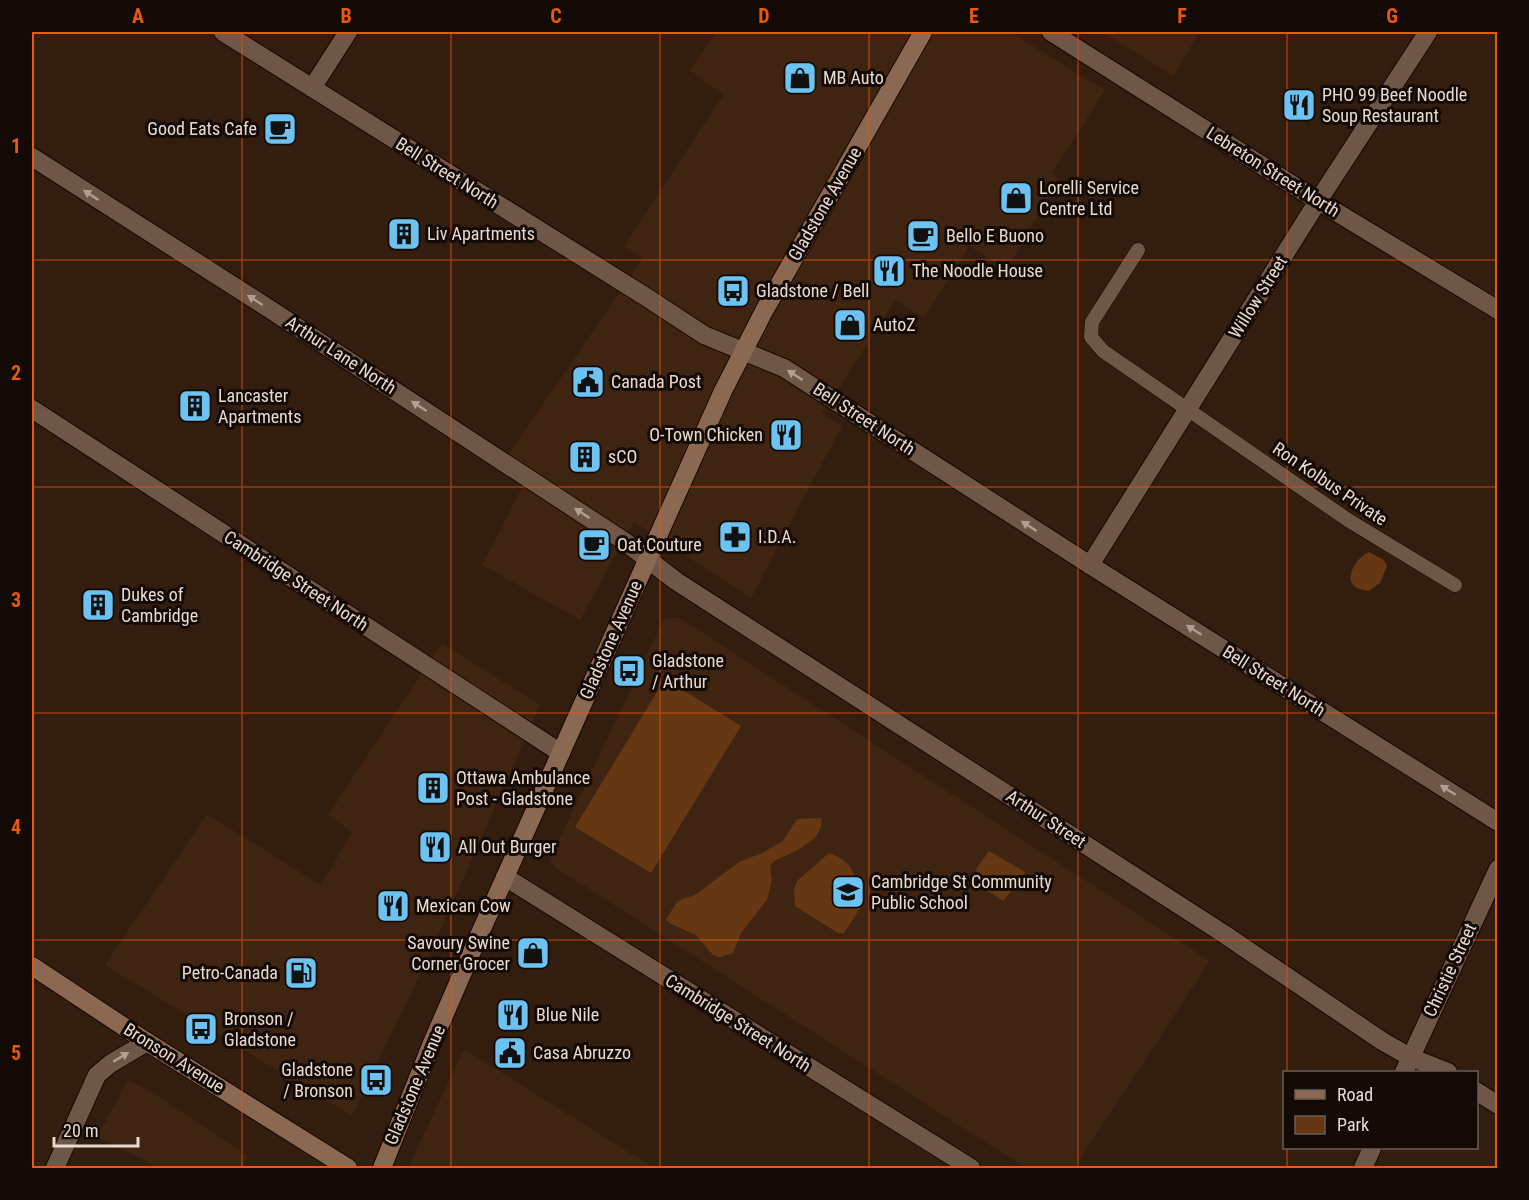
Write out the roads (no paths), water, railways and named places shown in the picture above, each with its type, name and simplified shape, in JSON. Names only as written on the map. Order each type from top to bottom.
[{"type":"main road","name":"Gladstone Avenue","points":[[382,1168],[432,1043],[505,877],[742,351],[923,32]]},
{"type":"main road","name":"Bronson Avenue","points":[[32,966],[147,1042],[348,1168]]},
{"type":"street","name":"Bell Street North","points":[[223,32],[704,335],[784,368],[1090,565],[1497,822]]},
{"type":"street","points":[[312,88],[348,32]]},
{"type":"street","name":"Lebreton Street North","points":[[1051,32],[1318,201],[1497,310]]},
{"type":"street","name":"Willow Street","points":[[1090,565],[1318,201],[1428,32]]},
{"type":"street","name":"Arthur Lane North","points":[[32,157],[268,308],[647,558]]},
{"type":"street","name":"Cambridge Street North","points":[[32,409],[561,753]]},
{"type":"street","name":"Arthur Street","points":[[647,558],[676,581],[1224,934],[1382,1041],[1407,1065],[1442,1071]]},
{"type":"street","name":"Christie Street","points":[[1407,1065],[1497,869]]},
{"type":"street","name":"Cambridge Street North","points":[[505,877],[971,1168]]},
{"type":"street","points":[[55,1168],[97,1075],[110,1064],[147,1042]]},
{"type":"street","points":[[1478,1092],[1497,1105]]},
{"type":"street","points":[[1363,1168],[1372,1149]]},
{"type":"lane","name":"Ron Kolbus Private","points":[[1138,250],[1092,322],[1091,337],[1103,351],[1348,520],[1455,585]]},
{"type":"place","name":"MB Auto","points":[[800,78]]},
{"type":"place","name":"PHO 99 Beef Noodle Soup Restaurant","points":[[1299,105]]},
{"type":"place","name":"Good Eats Cafe","points":[[280,129]]},
{"type":"place","name":"Lorelli Service Centre Ltd","points":[[1016,198]]},
{"type":"place","name":"Liv Apartments","points":[[404,234]]},
{"type":"place","name":"Bello E Buono","points":[[923,236]]},
{"type":"place","name":"The Noodle House","points":[[889,271]]},
{"type":"place","name":"Gladstone / Bell","points":[[733,291]]},
{"type":"place","name":"AutoZ","points":[[850,325]]},
{"type":"place","name":"Canada Post","points":[[588,382]]},
{"type":"place","name":"Lancaster Apartments","points":[[195,406]]},
{"type":"place","name":"O-Town Chicken","points":[[786,435]]},
{"type":"place","name":"sCO","points":[[585,457]]},
{"type":"place","name":"I.D.A.","points":[[735,537]]},
{"type":"place","name":"Oat Couture","points":[[594,545]]},
{"type":"place","name":"Dukes of Cambridge","points":[[98,605]]},
{"type":"place","name":"Gladstone / Arthur","points":[[629,671]]},
{"type":"place","name":"Ottawa Ambulance Post - Gladstone","points":[[433,788]]},
{"type":"place","name":"All Out Burger","points":[[435,847]]},
{"type":"place","name":"Cambridge St Community Public School","points":[[848,892]]},
{"type":"place","name":"Mexican Cow","points":[[393,906]]},
{"type":"place","name":"Savoury Swine Corner Grocer","points":[[533,953]]},
{"type":"place","name":"Petro-Canada","points":[[301,973]]},
{"type":"place","name":"Blue Nile","points":[[513,1015]]},
{"type":"place","name":"Bronson / Gladstone","points":[[201,1029]]},
{"type":"place","name":"Casa Abruzzo","points":[[510,1053]]},
{"type":"place","name":"Gladstone / Bronson","points":[[376,1080]]}]
